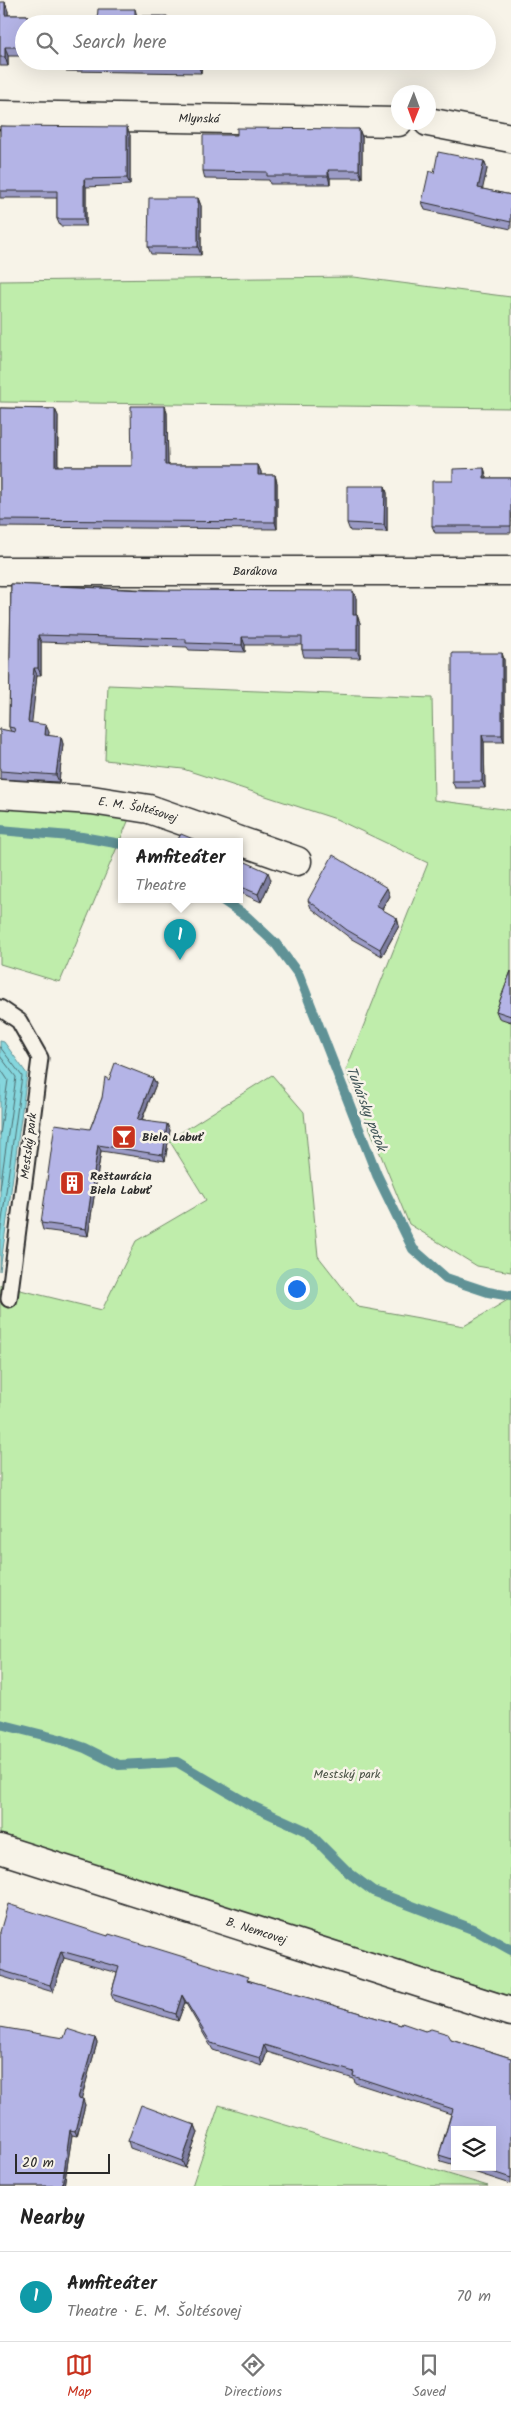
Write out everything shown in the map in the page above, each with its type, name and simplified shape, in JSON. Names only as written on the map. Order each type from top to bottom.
[{"type":"street","name":"Mlynská","points":[[0,115],[391,122]]},
{"type":"street","points":[[436,124],[511,138]]},
{"type":"street","name":"Barákova","points":[[0,571],[511,571]]},
{"type":"street","name":"E. M. Šoltésovej","points":[[0,794],[92,800],[149,809],[232,838]]},
{"type":"street","name":"E. M. Šoltésovej","points":[[243,842],[297,861]]},
{"type":"street","name":"B. Nemcovej","points":[[0,1849],[511,2012]]},
{"type":"lane","name":"Mestský park","points":[[0,1008],[18,1021],[40,1058],[10,1299]]},
{"type":"green space","points":[[354,277],[511,297],[511,408],[0,402],[0,281]]},
{"type":"green space","points":[[108,685],[432,698],[434,800],[511,810],[511,1272],[477,1266],[409,1224],[346,1070],[428,863],[336,819],[183,769],[105,760]]},
{"type":"green space","points":[[0,803],[132,812],[121,838],[118,838],[118,845],[60,982],[0,964]]},
{"type":"green space","name":"Mestský park","points":[[272,1075],[304,1112],[318,1256],[358,1307],[464,1326],[511,1298],[511,1996],[0,1837],[0,1285],[102,1310],[136,1241],[206,1200],[169,1140]]},
{"type":"green space","points":[[219,2105],[488,2186],[192,2186]]},
{"type":"water","points":[[0,1041],[4,1042],[27,1074],[0,1271]]},
{"type":"building","points":[[0,2],[5,2],[5,15],[15,15],[15,47],[5,47],[5,57],[0,57]]},
{"type":"building","points":[[98,9],[135,9],[135,15],[98,15]]},
{"type":"building","points":[[0,126],[127,127],[127,178],[84,179],[84,219],[57,219],[57,191],[0,191]]},
{"type":"building","points":[[237,128],[359,129],[359,170],[328,170],[328,176],[267,176],[267,172],[203,171],[203,135],[237,135]]},
{"type":"building","points":[[438,152],[484,161],[478,188],[511,195],[511,222],[422,202],[429,171],[434,173]]},
{"type":"building","points":[[149,198],[198,198],[198,247],[148,247]]},
{"type":"building","points":[[131,406],[165,406],[165,465],[258,465],[258,475],[275,475],[275,522],[0,520],[0,408],[55,409],[55,466],[132,466]]},
{"type":"building","points":[[484,468],[484,478],[511,478],[511,526],[432,526],[432,481],[453,481],[453,469]]},
{"type":"building","points":[[347,486],[385,486],[384,525],[347,523]]},
{"type":"building","points":[[11,584],[145,590],[353,591],[353,615],[357,615],[357,650],[302,650],[302,637],[242,637],[242,645],[186,643],[186,639],[38,635],[38,668],[34,668],[28,722],[46,725],[45,735],[61,737],[56,775],[0,771],[0,729],[15,732],[14,728],[9,727]]},
{"type":"building","points":[[452,653],[502,653],[502,735],[482,735],[482,781],[452,781]]},
{"type":"building","points":[[181,834],[191,838],[179,838]]},
{"type":"building","points":[[333,855],[387,888],[376,906],[397,918],[380,949],[347,930],[308,900]]},
{"type":"building","points":[[243,861],[268,872],[258,894],[243,888]]},
{"type":"building","points":[[511,971],[511,1016],[496,1011]]},
{"type":"building","points":[[115,1063],[153,1078],[137,1120],[167,1124],[163,1155],[98,1145],[86,1229],[41,1223],[55,1124],[90,1129],[102,1098],[105,1077],[109,1080]]},
{"type":"building","points":[[8,1904],[108,1936],[109,1934],[249,1977],[247,1980],[401,2025],[402,2023],[425,2031],[431,2029],[448,2034],[451,2039],[511,2058],[511,2178],[490,2171],[496,2171],[496,2126],[451,2126],[451,2159],[439,2155],[453,2109],[353,2076],[354,2072],[264,2045],[260,2058],[211,2043],[182,1995],[176,2014],[111,1994],[119,1967],[61,1951],[50,1985],[0,1970],[0,1932]]},
{"type":"building","points":[[0,2027],[64,2038],[67,2029],[95,2038],[78,2098],[83,2099],[75,2131],[70,2130],[62,2186],[0,2186]]},
{"type":"building","points":[[141,2105],[195,2125],[182,2161],[128,2141]]},
{"type":"waterway","name":"Tuhársky potok","points":[[0,830],[82,837],[118,843]]},
{"type":"waterway","name":"Tuhársky potok","points":[[227,903],[246,916],[276,944],[299,975],[377,1175],[413,1249],[446,1278],[488,1292],[511,1296]]},
{"type":"waterway","points":[[0,1724],[59,1739],[85,1748],[119,1765],[177,1762],[252,1806],[307,1831],[349,1873],[373,1891],[475,1930],[511,1950]]},
{"type":"place","name":"Amfiteáter","points":[[180,960]]},
{"type":"place","name":"Biela Labuť","points":[[124,1137]]},
{"type":"place","name":"Reštaurácia Biela Labuť","points":[[72,1183]]}]
